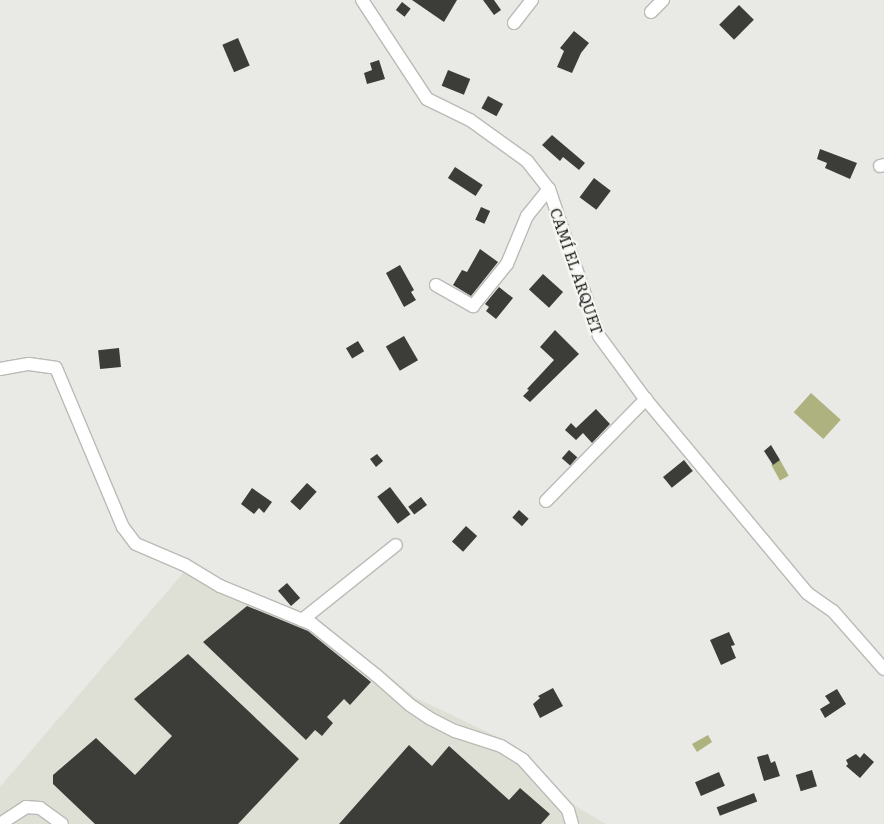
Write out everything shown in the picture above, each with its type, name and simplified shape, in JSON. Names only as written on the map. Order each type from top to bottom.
[{"type":"street","name":"CAMÍ EL ARQUET","points":[[362,0],[427,99],[470,120],[527,160],[549,189],[599,336],[646,399],[807,593],[833,611],[884,669]]},
{"type":"street","points":[[514,23],[532,0]]},
{"type":"street","points":[[651,12],[662,0]]},
{"type":"street","points":[[436,285],[473,306],[507,264],[527,216],[549,189]]},
{"type":"street","points":[[0,369],[29,364],[56,368],[124,527],[136,544],[185,565],[220,586],[302,620],[325,634],[410,705],[431,719],[455,730],[501,746],[523,760],[568,810],[572,824]]},
{"type":"street","points":[[546,501],[646,399]]},
{"type":"street","points":[[302,620],[396,545]]},
{"type":"street","points":[[0,824],[26,807],[40,808],[62,824]]},
{"type":"shaded area","points":[[811,393],[841,420],[823,439],[794,412]]},
{"type":"shaded area","points":[[780,460],[789,476],[780,481],[771,465]]},
{"type":"shaded area","points":[[189,566],[322,622],[416,698],[506,741],[572,804],[606,824],[0,824],[0,787]]},
{"type":"shaded area","points":[[708,735],[712,742],[697,752],[692,744]]},
{"type":"building","points":[[412,0],[457,0],[444,22]]},
{"type":"building","points":[[483,0],[494,0],[501,10],[494,15]]},
{"type":"building","points":[[402,2],[411,9],[405,17],[396,10]]},
{"type":"building","points":[[739,5],[754,20],[734,40],[719,25]]},
{"type":"building","points":[[574,31],[589,43],[581,53],[572,73],[557,67],[564,51],[560,48]]},
{"type":"building","points":[[238,38],[250,66],[234,72],[222,45]]},
{"type":"building","points":[[379,60],[385,79],[367,84],[364,73],[372,70],[370,63]]},
{"type":"building","points":[[448,70],[470,79],[464,95],[442,86]]},
{"type":"building","points":[[488,96],[503,104],[496,116],[481,108]]},
{"type":"building","points":[[552,135],[585,163],[579,170],[563,157],[560,161],[542,145]]},
{"type":"building","points":[[820,149],[857,163],[850,179],[825,168],[827,163],[817,159]]},
{"type":"building","points":[[455,167],[483,185],[476,196],[448,178]]},
{"type":"building","points":[[594,178],[611,191],[596,210],[580,197]]},
{"type":"building","points":[[481,207],[490,211],[484,224],[475,220]]},
{"type":"building","points":[[480,249],[498,262],[471,296],[453,285],[462,270],[467,272]]},
{"type":"building","points":[[400,265],[414,290],[411,292],[416,300],[404,307],[386,273]]},
{"type":"building","points":[[543,274],[563,292],[549,308],[529,290]]},
{"type":"building","points":[[499,287],[513,298],[496,319],[486,311],[489,307],[485,304]]},
{"type":"building","points":[[555,330],[579,354],[530,402],[523,396],[529,390],[527,389],[554,360],[540,347]]},
{"type":"building","points":[[404,336],[418,360],[400,371],[386,346]]},
{"type":"building","points":[[358,341],[364,351],[352,358],[346,348]]},
{"type":"building","points":[[119,348],[121,367],[100,369],[98,350]]},
{"type":"building","points":[[596,409],[610,424],[592,443],[583,433],[576,440],[565,430],[571,423],[576,428]]},
{"type":"building","points":[[771,445],[780,460],[773,465],[764,451]]},
{"type":"building","points":[[569,450],[577,457],[570,466],[562,458]]},
{"type":"building","points":[[377,454],[383,461],[376,467],[370,459]]},
{"type":"building","points":[[684,460],[693,471],[672,488],[663,477]]},
{"type":"building","points":[[307,483],[317,492],[300,510],[290,502]]},
{"type":"building","points":[[390,487],[410,514],[398,524],[377,497]]},
{"type":"building","points":[[252,488],[272,502],[264,513],[259,508],[254,514],[241,504]]},
{"type":"building","points":[[421,497],[427,505],[414,515],[408,507]]},
{"type":"building","points":[[519,510],[529,519],[522,526],[512,517]]},
{"type":"building","points":[[466,526],[477,536],[463,552],[452,542]]},
{"type":"building","points":[[287,583],[300,598],[291,606],[278,591]]},
{"type":"building","points":[[247,606],[308,631],[371,682],[350,705],[344,699],[327,717],[333,723],[322,736],[315,730],[306,740],[203,642]]},
{"type":"building","points":[[729,632],[735,645],[731,646],[736,658],[721,665],[710,640]]},
{"type":"building","points":[[188,654],[299,759],[238,824],[95,824],[53,784],[53,775],[96,738],[135,775],[172,736],[134,699]]},
{"type":"building","points":[[553,688],[563,706],[540,718],[533,704],[540,698],[538,696]]},
{"type":"building","points":[[837,689],[846,704],[825,718],[820,709],[830,703],[825,696]]},
{"type":"building","points":[[409,745],[432,766],[449,746],[509,800],[520,788],[550,814],[541,824],[339,824]]},
{"type":"building","points":[[864,753],[874,762],[860,778],[846,766],[848,764],[846,760],[856,754],[860,758]]},
{"type":"building","points":[[768,754],[771,763],[775,761],[780,776],[764,781],[757,757]]},
{"type":"building","points":[[812,770],[817,786],[801,791],[796,775]]},
{"type":"building","points":[[719,772],[725,786],[701,796],[695,782]]},
{"type":"building","points":[[754,793],[757,801],[720,816],[717,807]]}]
